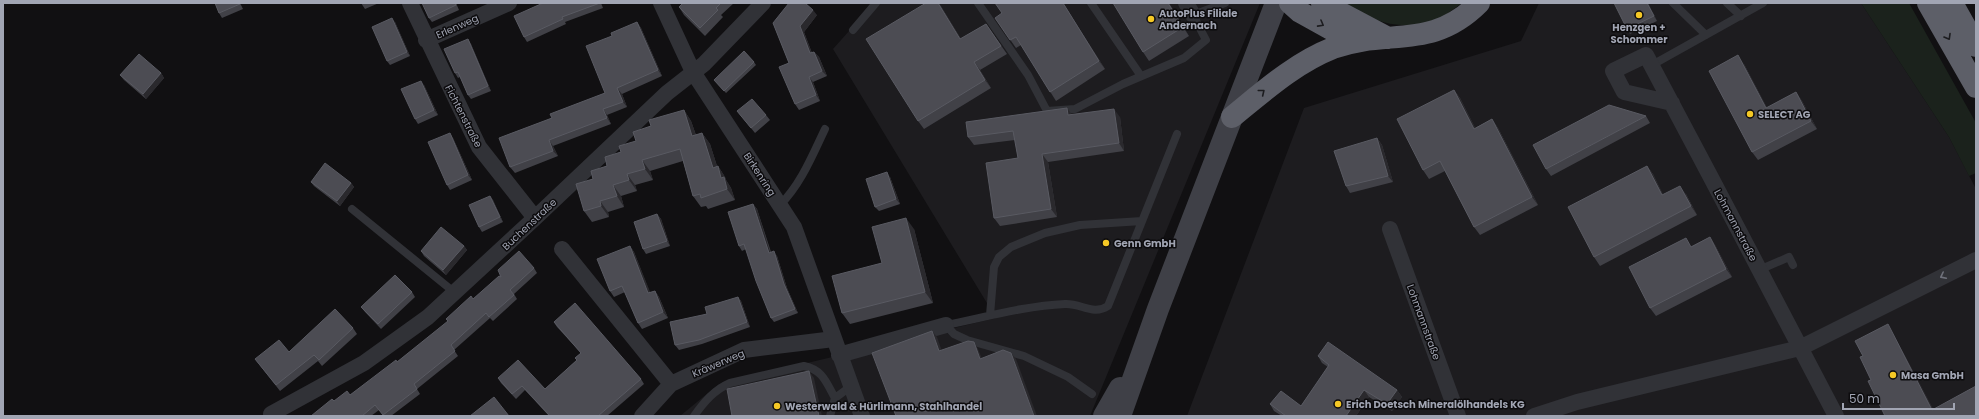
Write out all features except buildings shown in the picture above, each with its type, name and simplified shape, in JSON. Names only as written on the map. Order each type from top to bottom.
[{"type":"highway","points":[[1290,3],[1300,12],[1354,42]]},
{"type":"highway","points":[[1232,117],[1278,79],[1308,60],[1333,48],[1354,42],[1414,36],[1434,32],[1457,22],[1479,3]]},
{"type":"highway","points":[[1928,3],[1976,87]]},
{"type":"highway","points":[[1952,3],[1976,46]]},
{"type":"highway","points":[[1330,5],[1388,38]]},
{"type":"main road","points":[[1120,416],[1142,352],[1276,3]]},
{"type":"main road","points":[[1104,416],[1142,352]]},
{"type":"street","name":"Fichtenstraße","points":[[410,3],[426,40],[479,147],[535,218]]},
{"type":"street","name":"Erlenweg","points":[[426,40],[509,3]]},
{"type":"street","name":"Birkenring","points":[[660,3],[693,72],[794,227],[850,387],[862,416]]},
{"type":"street","name":"Buchenstraße","points":[[271,414],[364,363],[428,317],[667,93],[704,64],[763,3]]},
{"type":"street","points":[[1652,65],[1646,55],[1613,71],[1624,92],[1672,103]]},
{"type":"street","name":"Lohmannstraße","points":[[1652,65],[1836,416]]},
{"type":"street","name":"Lohmannstraße","points":[[1390,229],[1458,416]]},
{"type":"street","points":[[562,249],[671,384]]},
{"type":"street","points":[[1534,416],[1578,402],[1800,348],[1976,260]]},
{"type":"street","points":[[839,356],[946,325]]},
{"type":"street","name":"Kräwerweg","points":[[642,416],[671,384],[744,350],[834,339]]},
{"type":"lane","points":[[853,30],[876,3]]},
{"type":"lane","points":[[978,3],[1028,75],[1047,111],[1076,109],[1141,76],[1184,58],[1206,40],[1189,9],[1225,3]]},
{"type":"lane","points":[[1091,3],[1141,76]]},
{"type":"lane","points":[[1673,3],[1706,35]]},
{"type":"lane","points":[[1727,3],[1741,16]]},
{"type":"lane","points":[[1652,65],[1763,3]]},
{"type":"lane","points":[[780,204],[792,193],[826,129]]},
{"type":"lane","points":[[1092,394],[1068,377],[1024,356],[967,340],[954,334],[946,325],[1030,307],[1069,303],[1095,311],[1102,310],[1108,306],[1177,134]]},
{"type":"lane","points":[[352,209],[454,292]]},
{"type":"lane","points":[[990,315],[994,267],[999,257],[1011,247],[1045,233],[1080,224],[1142,221]]},
{"type":"lane","points":[[1760,270],[1789,257],[1793,265]]},
{"type":"lane","points":[[694,416],[709,396],[719,388],[761,375],[804,366],[815,368],[824,377],[835,398]]},
{"type":"lane","points":[[830,416],[835,398],[850,387]]},
{"type":"shaded area","points":[[874,3],[1260,3],[1090,416],[680,416],[719,384],[996,318],[833,49]]},
{"type":"shaded area","points":[[1346,3],[1462,3],[1444,16],[1419,24],[1406,25],[1393,24],[1368,17]]},
{"type":"shaded area","points":[[1539,3],[1861,3],[1949,137],[1976,189],[1976,416],[1187,416],[1304,108],[1521,41]]},
{"type":"shaded area","points":[[1861,3],[1909,3],[1976,123],[1976,173],[1969,176],[1949,137]]},
{"type":"place","name":"Henzgen + Schommer","points":[[1639,15]]},
{"type":"place","name":"AutoPlus Filiale Andernach","points":[[1151,19]]},
{"type":"place","name":"SELECT AG","points":[[1750,114]]},
{"type":"place","name":"Genn GmbH","points":[[1106,243]]},
{"type":"place","name":"Masa GmbH","points":[[1893,375]]},
{"type":"place","name":"Erich Doetsch Mineralölhandels KG","points":[[1338,404]]},
{"type":"place","name":"Westerwald & Hürlimann, Stahlhandel","points":[[777,406]]}]
